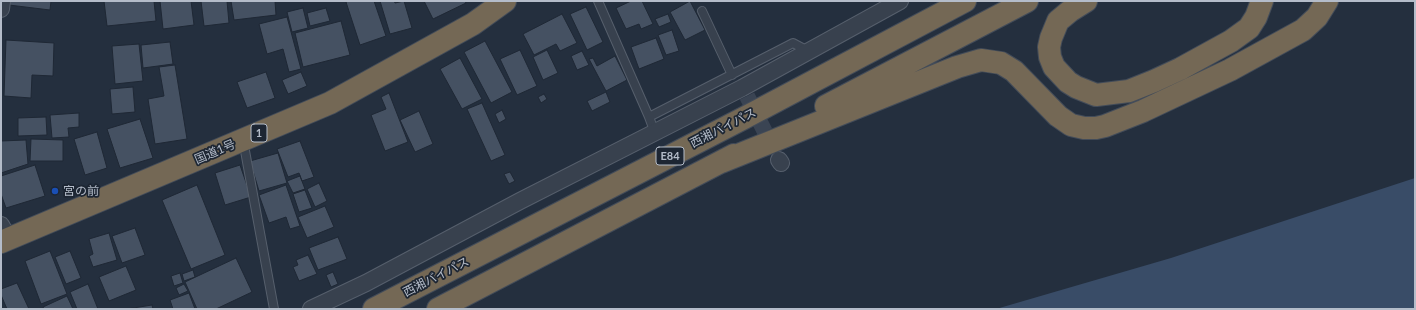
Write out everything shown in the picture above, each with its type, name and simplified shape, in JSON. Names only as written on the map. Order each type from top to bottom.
[{"type":"highway","name":"国道1号","points":[[4,236],[243,140],[330,103],[473,24],[505,1]]},
{"type":"highway","name":"西湘バイパス","points":[[374,309],[738,121],[965,1]]},
{"type":"highway","name":"E84","points":[[438,309],[1027,1]]},
{"type":"highway","points":[[1086,1],[1070,11],[1058,22],[1051,38],[1049,47],[1050,57],[1054,66],[1068,82],[1076,87],[1096,94],[1120,93],[1136,88],[1180,69],[1231,41],[1249,28],[1256,17],[1262,1]]},
{"type":"highway","points":[[721,162],[957,67],[981,60],[1001,64],[1014,71],[1058,116],[1071,125],[1084,128],[1105,126],[1143,111],[1230,70],[1303,30],[1317,17],[1327,1]]},
{"type":"street","points":[[1,9],[2,1]]},
{"type":"street","points":[[311,309],[366,283],[520,201],[655,133],[745,92],[808,51],[900,1]]},
{"type":"lane","points":[[598,1],[655,133]]},
{"type":"lane","points":[[702,11],[732,75]]},
{"type":"lane","points":[[649,117],[793,43],[808,51]]},
{"type":"lane","points":[[243,140],[274,309]]},
{"type":"water","points":[[1415,178],[1415,309],[996,309],[1171,258]]},
{"type":"building","points":[[9,1],[51,1],[50,10],[9,5]]},
{"type":"building","points":[[104,1],[154,1],[156,21],[107,26]]},
{"type":"building","points":[[160,1],[191,1],[194,25],[163,29]]},
{"type":"building","points":[[201,1],[227,1],[229,23],[204,26]]},
{"type":"building","points":[[231,1],[275,1],[276,15],[234,20]]},
{"type":"building","points":[[374,1],[386,36],[360,45],[346,2]]},
{"type":"building","points":[[380,1],[394,1],[395,3],[404,1],[412,28],[390,34]]},
{"type":"building","points":[[424,1],[465,1],[466,3],[433,19]]},
{"type":"building","points":[[631,1],[642,1],[653,24],[641,29],[639,24],[626,29],[616,8]]},
{"type":"building","points":[[690,1],[705,30],[685,40],[670,12]]},
{"type":"building","points":[[586,7],[603,42],[587,50],[570,14]]},
{"type":"building","points":[[303,8],[308,28],[292,32],[287,12]]},
{"type":"building","points":[[326,8],[330,21],[310,26],[307,13]]},
{"type":"building","points":[[562,14],[577,43],[560,51],[556,44],[534,55],[523,34]]},
{"type":"building","points":[[668,14],[671,22],[659,27],[655,19]]},
{"type":"building","points":[[287,17],[301,69],[289,72],[283,49],[267,54],[259,24]]},
{"type":"building","points":[[341,21],[350,55],[303,67],[295,33]]},
{"type":"building","points":[[672,30],[679,51],[666,55],[658,35]]},
{"type":"building","points":[[656,38],[664,59],[639,69],[631,47]]},
{"type":"building","points":[[6,40],[54,43],[53,76],[32,75],[31,98],[4,96]]},
{"type":"building","points":[[485,41],[512,92],[491,103],[464,52]]},
{"type":"building","points":[[170,42],[173,64],[143,68],[141,45]]},
{"type":"building","points":[[139,44],[143,81],[115,84],[112,46]]},
{"type":"building","points":[[520,50],[537,86],[517,95],[500,59]]},
{"type":"building","points":[[547,50],[558,73],[543,80],[533,57]]},
{"type":"building","points":[[582,51],[589,65],[577,70],[571,56]]},
{"type":"building","points":[[615,56],[627,80],[606,91],[589,59],[593,58],[597,66]]},
{"type":"building","points":[[460,58],[482,99],[462,109],[440,69]]},
{"type":"building","points":[[175,65],[187,139],[155,144],[148,99],[164,96],[159,67]]},
{"type":"building","points":[[266,72],[275,98],[247,108],[237,82]]},
{"type":"building","points":[[301,72],[307,86],[288,94],[282,80]]},
{"type":"building","points":[[133,87],[135,112],[112,114],[110,89]]},
{"type":"building","points":[[606,92],[610,102],[592,111],[587,101]]},
{"type":"building","points":[[389,93],[408,142],[385,151],[371,115],[386,109],[381,97]]},
{"type":"building","points":[[544,94],[547,99],[541,103],[538,97]]},
{"type":"building","points":[[482,103],[505,155],[491,161],[467,109]]},
{"type":"building","points":[[502,110],[506,119],[499,123],[495,114]]},
{"type":"building","points":[[419,111],[433,144],[415,152],[400,120]]},
{"type":"building","points":[[79,113],[79,127],[68,128],[69,137],[52,138],[50,115]]},
{"type":"building","points":[[46,117],[47,135],[18,136],[18,118]]},
{"type":"building","points":[[140,119],[153,158],[120,168],[107,129]]},
{"type":"building","points":[[97,132],[107,168],[85,175],[74,139]]},
{"type":"building","points":[[31,139],[63,140],[63,161],[30,161]]},
{"type":"building","points":[[26,140],[28,164],[1,173],[1,141]]},
{"type":"building","points":[[300,141],[314,177],[302,181],[299,173],[288,177],[277,149]]},
{"type":"building","points":[[278,153],[287,183],[259,191],[250,161]]},
{"type":"building","points":[[35,165],[45,196],[6,208],[1,194],[1,176]]},
{"type":"building","points":[[240,165],[251,197],[225,205],[215,173]]},
{"type":"building","points":[[510,172],[515,181],[509,184],[504,174]]},
{"type":"building","points":[[300,176],[305,189],[293,193],[287,181]]},
{"type":"building","points":[[319,183],[327,201],[315,207],[307,189]]},
{"type":"building","points":[[197,185],[225,255],[191,269],[162,200]]},
{"type":"building","points":[[286,185],[300,226],[290,229],[286,217],[269,223],[259,195]]},
{"type":"building","points":[[305,190],[312,208],[299,212],[293,194]]},
{"type":"building","points":[[325,206],[334,227],[307,238],[298,217]]},
{"type":"building","points":[[135,228],[145,255],[122,263],[112,236]]},
{"type":"building","points":[[109,233],[117,260],[93,267],[89,256],[93,254],[89,239]]},
{"type":"building","points":[[338,237],[347,259],[318,270],[309,248]]},
{"type":"building","points":[[50,251],[67,294],[41,304],[25,261]]},
{"type":"building","points":[[70,251],[81,278],[66,284],[55,257]]},
{"type":"building","points":[[308,255],[317,274],[299,281],[293,267],[298,265],[296,260]]},
{"type":"building","points":[[236,258],[252,292],[216,309],[197,309],[185,282]]},
{"type":"building","points":[[126,266],[136,290],[109,301],[99,277]]},
{"type":"building","points":[[193,270],[195,277],[184,281],[182,274]]},
{"type":"building","points":[[333,272],[338,284],[331,287],[326,275]]},
{"type":"building","points":[[180,273],[183,283],[174,286],[171,276]]},
{"type":"building","points":[[17,283],[29,309],[7,309],[1,295],[1,289]]},
{"type":"building","points":[[88,284],[98,309],[77,309],[70,292]]},
{"type":"building","points":[[184,284],[188,291],[179,295],[176,288]]},
{"type":"building","points":[[189,293],[195,309],[173,309],[170,300]]},
{"type":"building","points":[[67,296],[73,309],[44,309],[43,307]]},
{"type":"building","points":[[152,305],[153,309],[127,309]]},
{"type":"tunnel","points":[[747,96],[775,152]]},
{"type":"place","name":"宮の前","points":[[55,191]]}]
